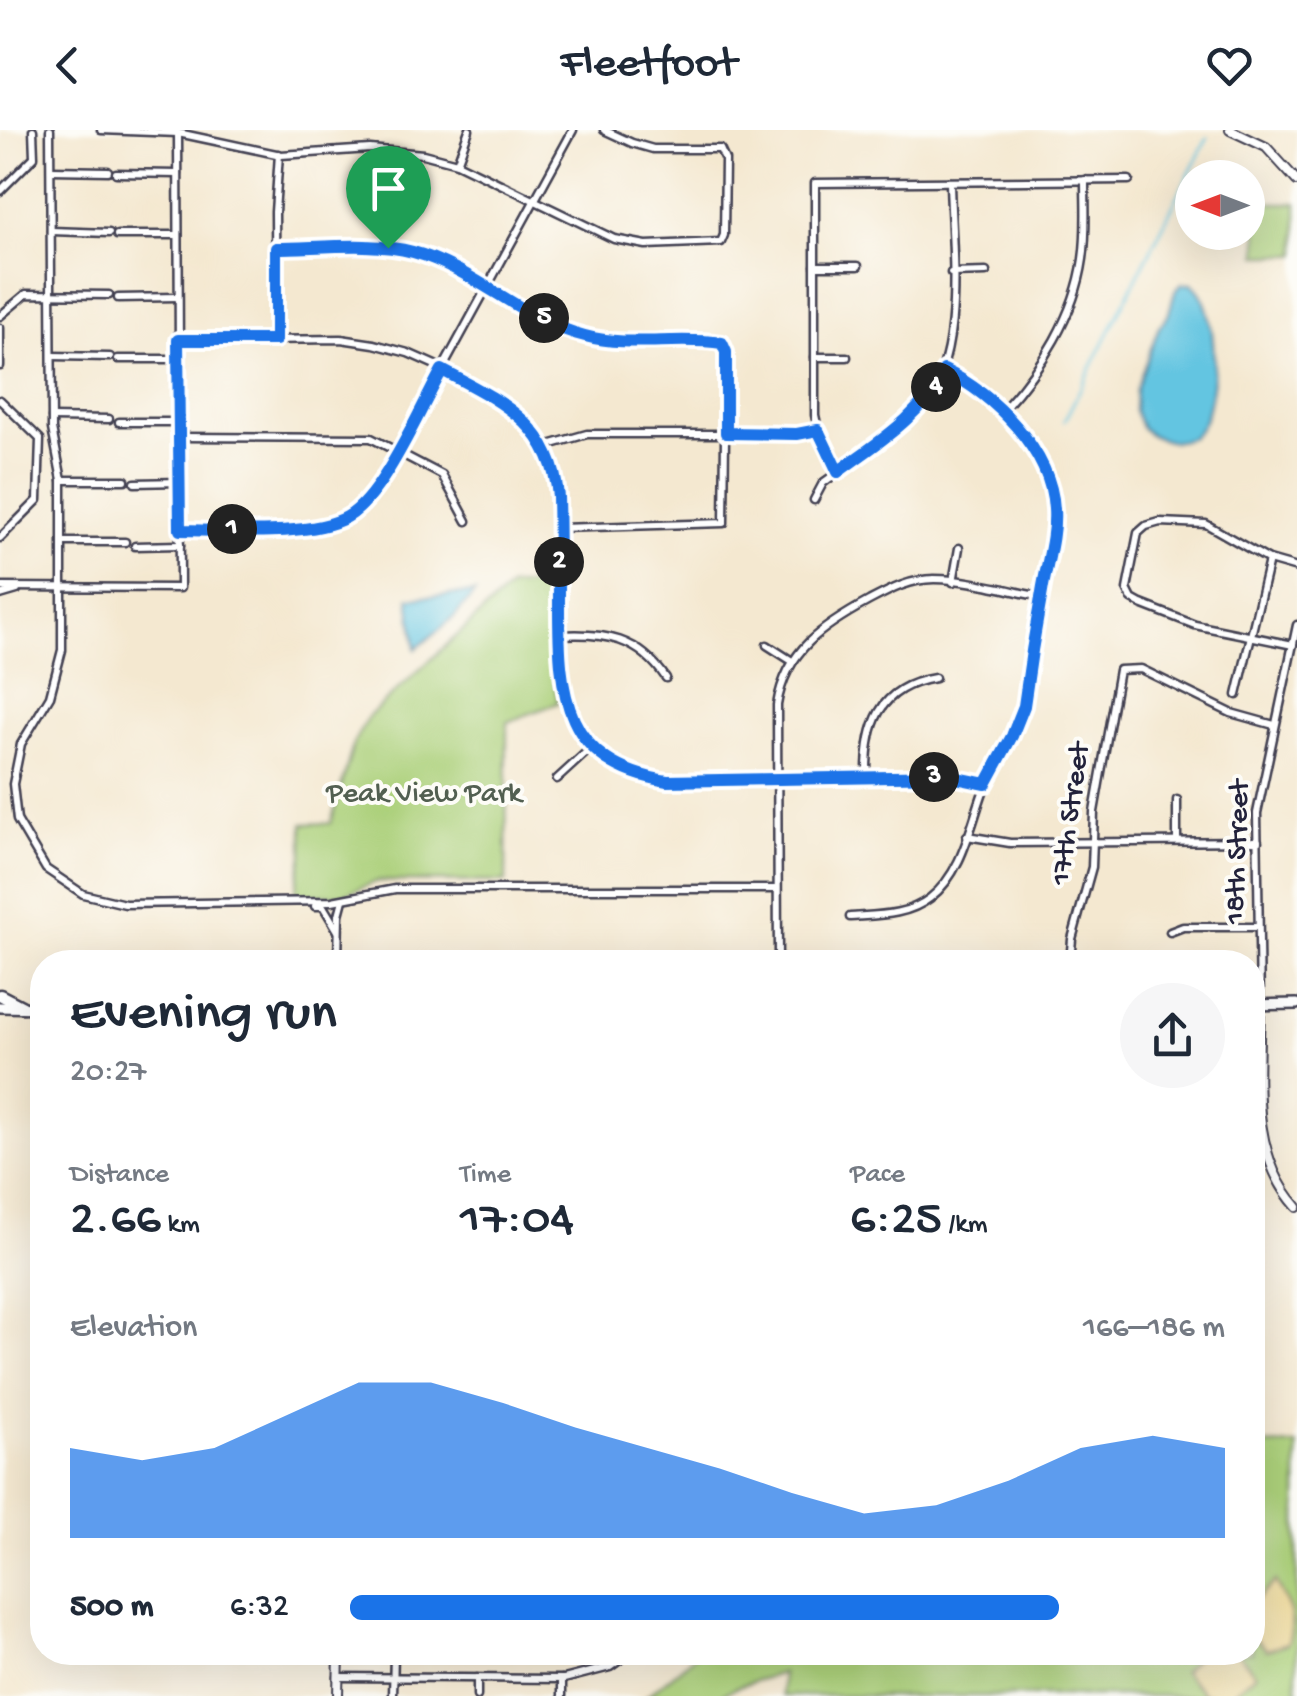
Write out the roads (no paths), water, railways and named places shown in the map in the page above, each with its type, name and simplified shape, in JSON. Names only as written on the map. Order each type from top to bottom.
[{"type":"main road","points":[[0,995],[23,1008]]},
{"type":"main road","points":[[1265,1005],[1297,1004]]},
{"type":"main road","points":[[0,1007],[30,1008]]},
{"type":"street","points":[[0,191],[34,157],[33,130]]},
{"type":"street","points":[[50,130],[52,418],[62,480],[62,650],[50,696],[21,744],[13,798],[22,832],[46,869],[68,886],[97,900],[125,904],[343,900],[395,889],[778,889]]},
{"type":"street","points":[[101,130],[178,132],[279,154],[399,150],[457,163],[596,233],[623,242],[721,242],[724,160],[720,150],[653,149],[604,130]]},
{"type":"street","points":[[457,163],[469,130]]},
{"type":"street","points":[[180,530],[305,529],[343,519],[373,494],[573,130]]},
{"type":"street","points":[[1230,130],[1266,147],[1297,181]]},
{"type":"street","points":[[0,587],[180,588],[178,132]]},
{"type":"street","points":[[276,340],[279,154]]},
{"type":"street","points":[[51,170],[178,174]]},
{"type":"street","points":[[1003,410],[1039,367],[1073,300],[1084,256],[1084,180]]},
{"type":"street","points":[[838,472],[818,430],[815,183],[1129,180]]},
{"type":"street","points":[[814,500],[823,483],[908,419],[935,389],[944,370],[951,339],[950,182]]},
{"type":"street","points":[[51,232],[178,234]]},
{"type":"street","points":[[276,248],[401,249],[429,257],[556,325],[587,337],[722,343],[726,352],[724,523],[559,528]]},
{"type":"street","points":[[815,266],[858,266]]},
{"type":"street","points":[[951,272],[986,272]]},
{"type":"street","points":[[0,316],[21,296],[178,297]]},
{"type":"street","points":[[0,328],[0,366]]},
{"type":"street","points":[[178,340],[341,339],[374,344],[442,370],[522,418],[545,446],[557,478],[560,675],[565,700],[592,746],[620,767],[652,778],[947,776],[986,784]]},
{"type":"street","points":[[52,356],[178,359]]},
{"type":"street","points":[[815,356],[847,356]]},
{"type":"street","points":[[850,917],[900,912],[930,898],[948,879],[986,784],[1019,721],[1054,528],[1052,494],[1027,443],[1003,410],[976,388],[944,370]]},
{"type":"street","points":[[0,400],[40,439],[53,440]]},
{"type":"street","points":[[52,418],[109,419]]},
{"type":"street","points":[[118,422],[179,422]]},
{"type":"street","points":[[545,446],[588,434],[797,434],[818,430]]},
{"type":"street","points":[[179,437],[356,436],[398,450],[442,476],[467,521]]},
{"type":"street","points":[[0,538],[38,500],[40,439]]},
{"type":"street","points":[[62,480],[125,480]]},
{"type":"street","points":[[135,483],[180,482]]},
{"type":"street","points":[[1292,645],[1194,625],[1141,604],[1128,591],[1136,540],[1150,524],[1206,524],[1269,560],[1297,568]]},
{"type":"street","points":[[63,542],[125,542]]},
{"type":"street","points":[[136,546],[180,545]]},
{"type":"street","points":[[953,582],[959,548]]},
{"type":"street","points":[[1237,695],[1269,560]]},
{"type":"street","points":[[778,950],[777,706],[792,661],[816,632],[888,590],[924,580],[1041,597]]},
{"type":"street","points":[[0,596],[18,589]]},
{"type":"street","name":"18th Street","points":[[1257,950],[1259,796],[1297,625]]},
{"type":"street","points":[[559,634],[596,634],[630,642],[666,678]]},
{"type":"street","points":[[767,645],[792,661]]},
{"type":"street","name":"17th Street","points":[[1071,950],[1092,867],[1094,812],[1118,672],[1122,668],[1141,669],[1230,713],[1274,726]]},
{"type":"street","points":[[867,778],[868,738],[881,709],[894,694],[914,681],[935,678]]},
{"type":"street","points":[[557,779],[592,746]]},
{"type":"street","points":[[1177,800],[1178,841]]},
{"type":"street","points":[[967,836],[1002,842],[1258,841]]},
{"type":"street","points":[[338,950],[343,900]]},
{"type":"street","points":[[290,902],[322,906],[338,931]]},
{"type":"street","points":[[1170,932],[1182,927],[1258,927]]},
{"type":"street","name":"18th Street","points":[[1265,1151],[1288,1198],[1297,1207]]},
{"type":"street","points":[[338,1665],[338,1696]]},
{"type":"street","points":[[394,1665],[394,1696]]},
{"type":"street","points":[[338,1676],[562,1678],[597,1672],[607,1665]]},
{"type":"street","points":[[477,1696],[478,1678]]},
{"type":"street","points":[[562,1678],[562,1696]]},
{"type":"water","points":[[1182,284],[1192,284],[1208,312],[1213,380],[1210,401],[1197,432],[1184,440],[1168,441],[1141,427],[1135,411],[1136,389],[1159,327]]},
{"type":"water","points":[[475,593],[454,617],[416,649],[409,598]]},
{"type":"waterway","points":[[1064,421],[1208,137]]},
{"type":"park label","name":"Peak View Park","points":[[424,795]]}]
